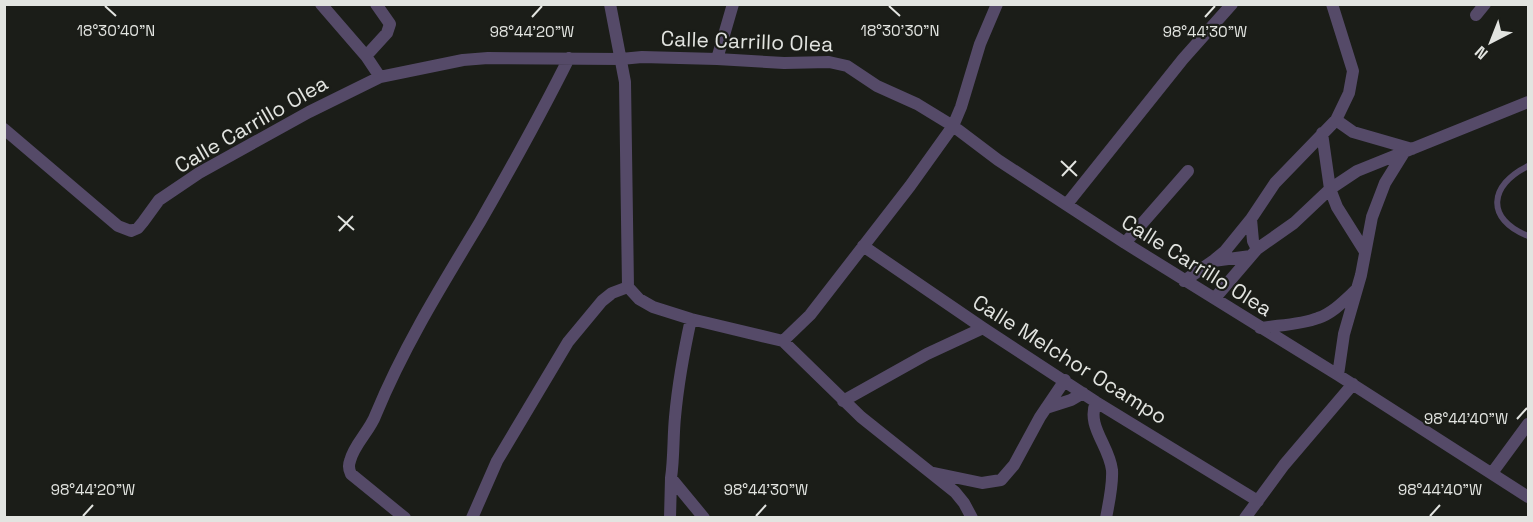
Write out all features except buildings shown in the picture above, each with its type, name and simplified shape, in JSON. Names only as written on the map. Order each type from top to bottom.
[{"type":"street","points":[[321,4],[366,56],[380,77]]},
{"type":"street","points":[[366,56],[387,33],[390,24],[376,4]]},
{"type":"street","points":[[610,4],[624,68],[626,99],[628,287],[639,300],[646,304],[691,319],[783,341],[881,435],[955,492],[972,518]]},
{"type":"street","points":[[717,59],[733,4]]},
{"type":"street","points":[[783,341],[810,315],[910,186],[953,126],[980,44],[997,4]]},
{"type":"street","points":[[1067,204],[1183,59],[1232,4]]},
{"type":"street","points":[[1184,281],[1214,261],[1237,237],[1275,183],[1336,120],[1349,93],[1353,71],[1332,4]]},
{"type":"street","points":[[1476,15],[1485,4]]},
{"type":"street","name":"Calle Carrillo Olea","points":[[4,129],[118,226],[131,231],[138,228],[159,200],[199,174],[309,112],[380,77],[463,60],[633,57],[792,63],[837,62],[877,86],[917,104],[953,126],[998,160],[1125,243],[1353,384],[1528,497]]},
{"type":"street","points":[[405,518],[351,474],[349,462],[375,417],[395,368],[412,335],[504,180],[569,58]]},
{"type":"street","points":[[1215,298],[1254,253],[1294,223],[1330,189],[1357,171],[1528,102]]},
{"type":"street","points":[[1336,120],[1353,132],[1407,151]]},
{"type":"street","points":[[1322,133],[1330,189],[1337,207],[1364,250]]},
{"type":"street","points":[[1338,375],[1344,334],[1379,197],[1391,171],[1407,151]]},
{"type":"street","points":[[1125,243],[1188,171]]},
{"type":"street","points":[[1251,219],[1254,253]]},
{"type":"street","name":"Calle Melchor Ocampo","points":[[863,246],[982,328],[1096,402],[1258,501]]},
{"type":"street","points":[[1214,261],[1254,253]]},
{"type":"street","points":[[472,518],[497,461],[568,342],[602,301],[612,293],[628,287]]},
{"type":"street","points":[[1260,328],[1320,318],[1357,289]]},
{"type":"street","points":[[670,518],[676,404],[691,319]]},
{"type":"street","points":[[843,401],[927,354],[982,328]]},
{"type":"street","points":[[930,472],[982,483],[1001,480],[1014,465],[1021,449],[1065,380]]},
{"type":"street","points":[[1245,518],[1284,465],[1353,384]]},
{"type":"street","points":[[1046,408],[1071,400],[1083,393]]},
{"type":"street","points":[[1096,402],[1092,416],[1112,467],[1106,518]]},
{"type":"street","points":[[1492,473],[1528,424]]},
{"type":"street","points":[[671,478],[704,518]]},
{"type":"lane","points":[[1528,166],[1511,177],[1502,187],[1497,196],[1496,205],[1507,222],[1528,236]]}]
